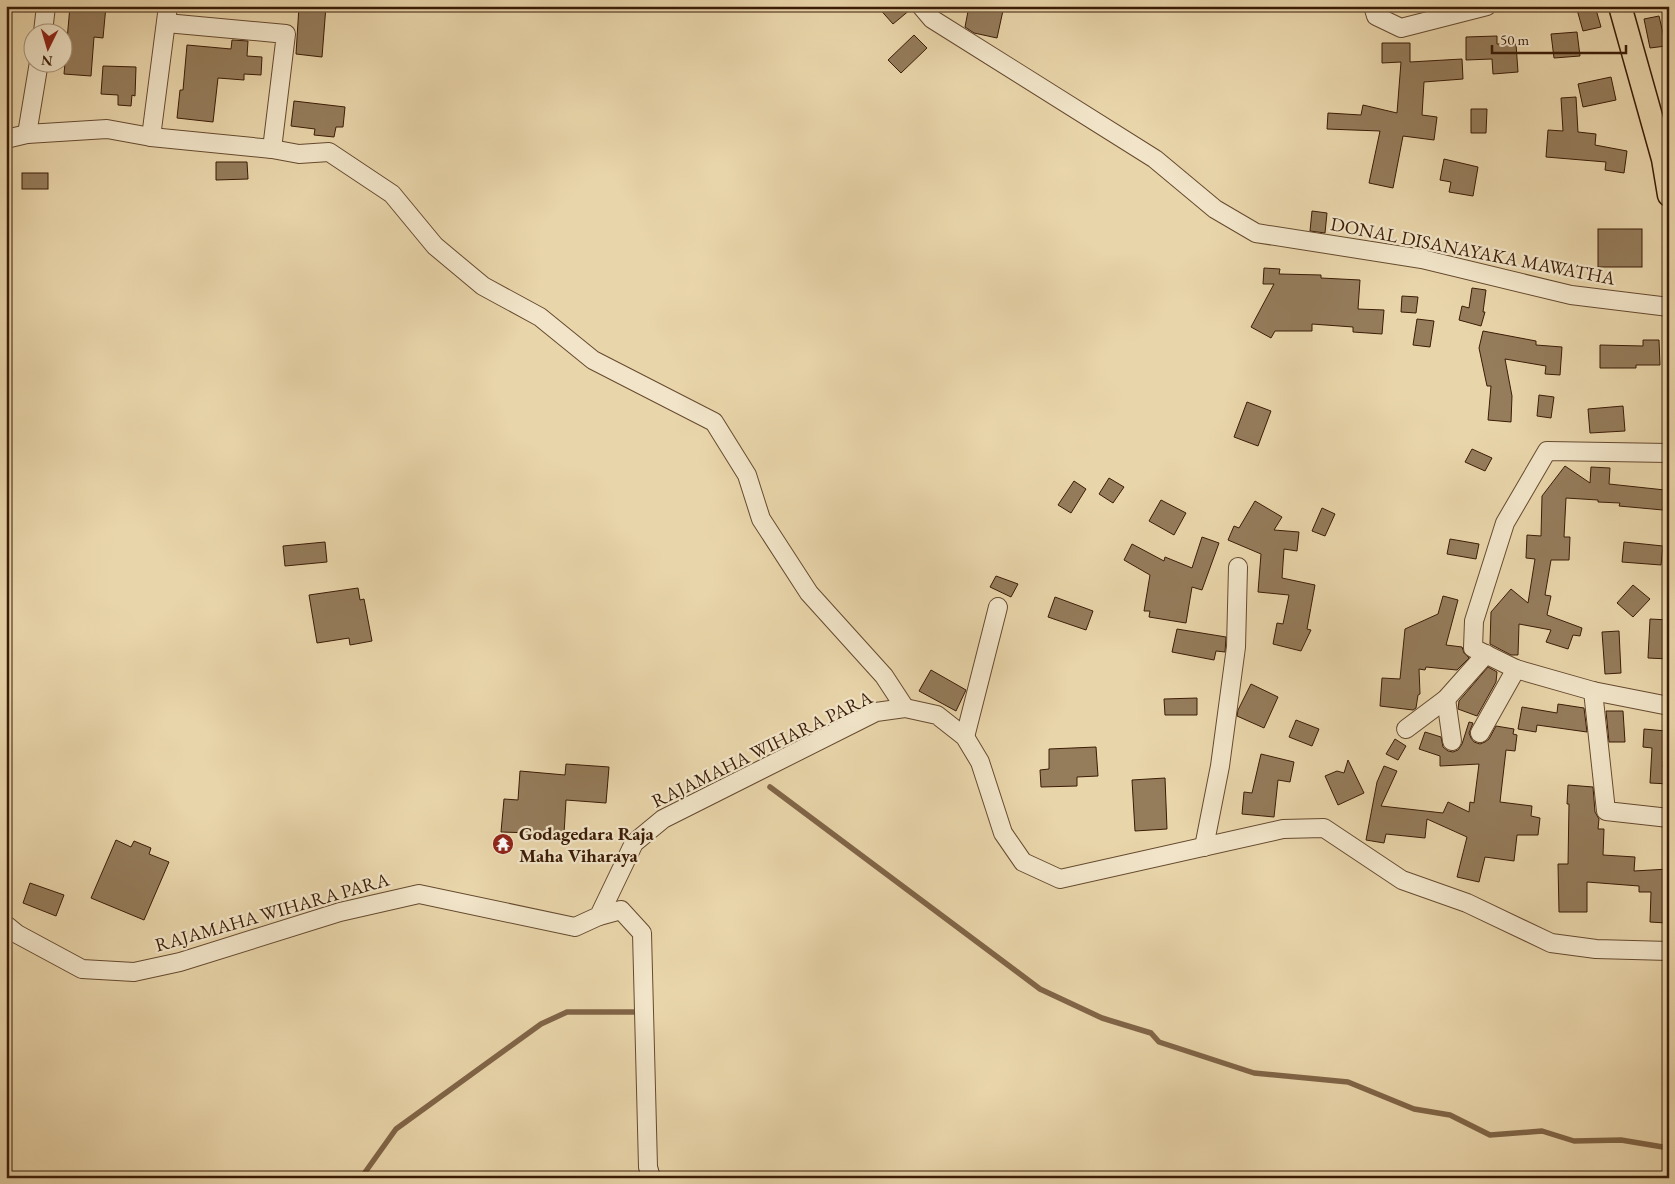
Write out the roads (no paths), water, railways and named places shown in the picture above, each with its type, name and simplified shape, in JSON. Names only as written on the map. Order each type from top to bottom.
[{"type":"main road","points":[[1620,6],[1662,159],[1669,194]]},
{"type":"street","points":[[44,22],[46,6]]},
{"type":"street","name":"DONAL DISANAYAKA MAWATHA","points":[[921,6],[932,19],[1155,159],[1215,209],[1256,233],[1422,259],[1571,296],[1669,307]]},
{"type":"street","points":[[1373,6],[1376,16],[1401,28],[1487,6]]},
{"type":"street","points":[[151,137],[167,15],[286,34],[272,149]]},
{"type":"street","points":[[27,134],[37,72]]},
{"type":"street","points":[[6,139],[27,134],[107,129],[151,137],[272,149],[299,154],[329,152],[392,194],[435,246],[483,286],[540,318],[592,360],[714,422],[747,475],[761,519],[809,594],[884,676],[905,708]]},
{"type":"street","points":[[1669,453],[1547,451],[1505,523],[1474,621],[1473,648],[1516,669],[1594,691],[1669,706]]},
{"type":"street","points":[[1204,847],[1220,766],[1236,646],[1238,567]]},
{"type":"street","points":[[965,738],[998,607]]},
{"type":"street","points":[[1406,729],[1446,700],[1486,654]]},
{"type":"street","points":[[1480,733],[1516,669]]},
{"type":"street","points":[[1594,691],[1606,810],[1669,818]]},
{"type":"street","points":[[1446,700],[1452,741]]},
{"type":"street","name":"RAJAMAHA WIHARA PARA","points":[[6,925],[17,934],[82,969],[134,972],[180,962],[340,912],[419,894],[575,927],[599,916],[634,843],[663,819],[876,712],[905,708],[937,714],[965,738],[980,762],[1003,834],[1023,862],[1060,880],[1283,830],[1324,828],[1402,880],[1467,903],[1551,943],[1596,949],[1669,951]]},
{"type":"street","points":[[599,916],[621,910],[642,933],[648,1167],[651,1178]]},
{"type":"waterway","points":[[770,787],[1040,989],[1102,1018],[1151,1033],[1159,1042],[1254,1073],[1348,1082],[1414,1109],[1450,1115],[1490,1135],[1542,1131],[1574,1141],[1621,1140],[1669,1148]]},
{"type":"waterway","points":[[361,1178],[396,1129],[541,1024],[567,1012],[640,1012]]},
{"type":"place","name":"Godagedara Raja Maha Viharaya","points":[[503,844]]}]
